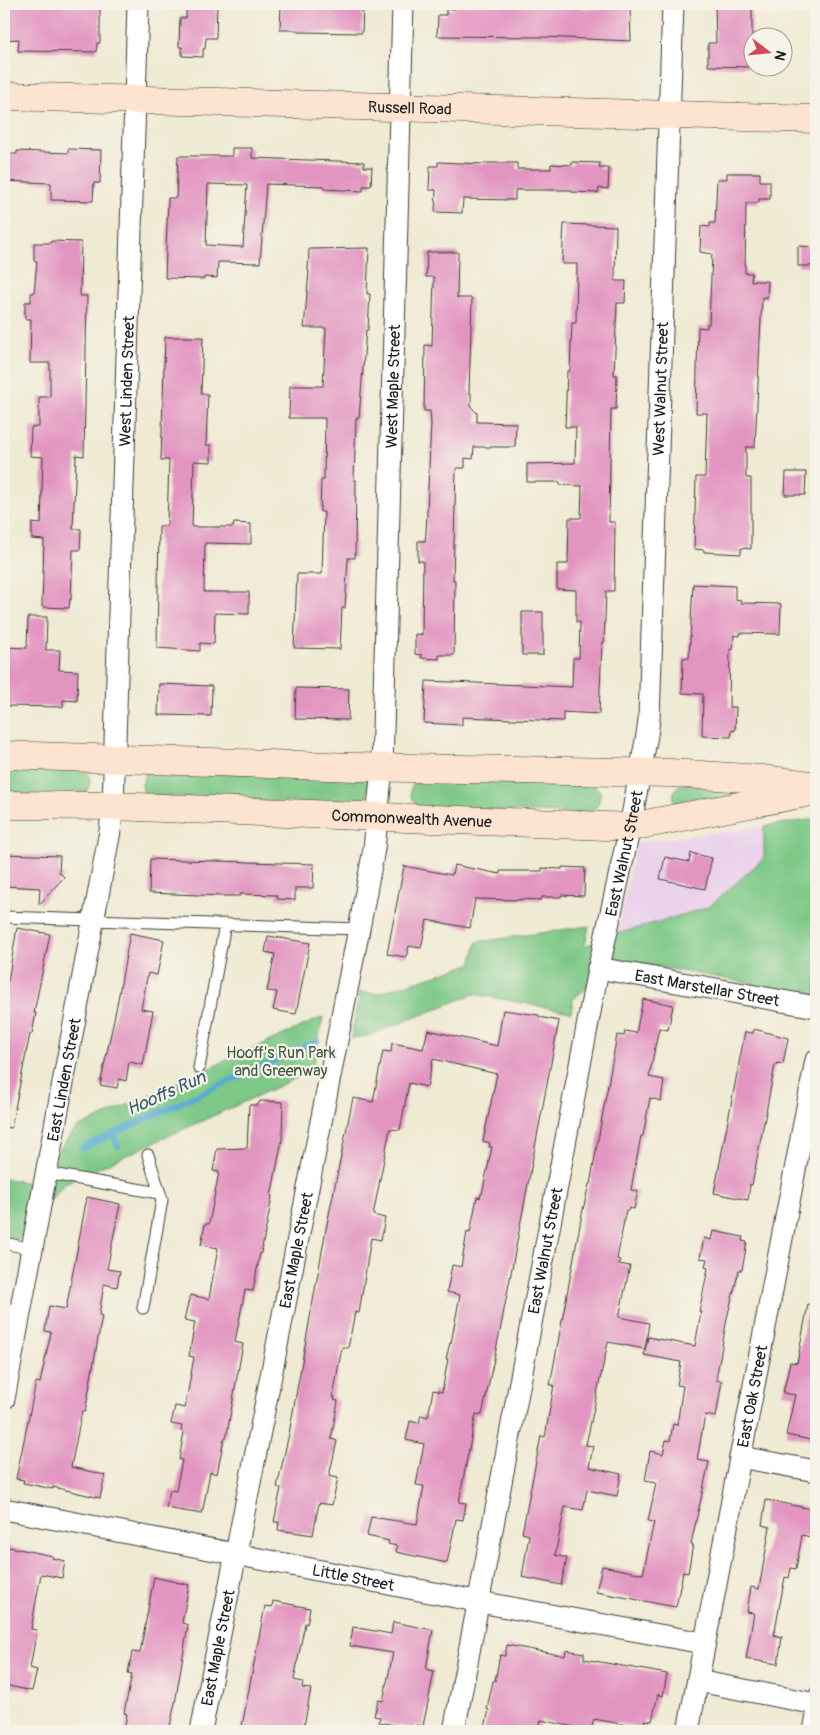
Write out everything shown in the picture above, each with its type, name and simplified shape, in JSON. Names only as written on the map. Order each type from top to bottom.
[{"type":"street","name":"West Linden Street","points":[[114,759],[138,4]]},
{"type":"street","name":"West Maple Street","points":[[382,767],[404,4]]},
{"type":"street","name":"West Walnut Street","points":[[641,772],[649,720],[672,4]]},
{"type":"street","name":"Russell Road","points":[[4,96],[816,119]]},
{"type":"street","points":[[4,756],[382,767],[641,772],[762,779],[816,786]]},
{"type":"street","name":"East Linden Street","points":[[4,1399],[110,831],[113,806],[114,759]]},
{"type":"street","name":"East Maple Street","points":[[201,1731],[359,929],[378,816],[382,767]]},
{"type":"street","name":"East Walnut Street","points":[[454,1731],[598,968],[641,772]]},
{"type":"street","name":"Commonwealth Avenue","points":[[4,805],[113,806],[630,827],[816,791]]},
{"type":"street","name":"East Marstellar Street","points":[[598,968],[816,1007]]},
{"type":"street","name":"East Oak Street","points":[[688,1731],[703,1643],[816,1060]]},
{"type":"street","points":[[740,1457],[816,1471]]},
{"type":"street","name":"Little Street","points":[[4,1509],[479,1602],[703,1643]]},
{"type":"street","points":[[698,1681],[816,1700]]},
{"type":"lane","points":[[4,917],[359,929]]},
{"type":"lane","points":[[199,1068],[225,924]]},
{"type":"lane","points":[[142,1308],[162,1200],[148,1156]]},
{"type":"lane","points":[[46,1173],[160,1193]]},
{"type":"lane","points":[[4,1243],[32,1249]]},
{"type":"lane","points":[[809,1731],[816,1700]]},
{"type":"shaded area","points":[[764,826],[764,858],[709,907],[617,934],[636,843]]},
{"type":"green space","points":[[4,762],[87,771],[90,780],[89,787],[84,796],[4,797]]},
{"type":"green space","points":[[146,771],[369,776],[366,806],[144,795],[142,785]]},
{"type":"green space","points":[[420,778],[591,782],[600,791],[600,795],[596,807],[587,814],[419,807],[410,792],[413,784]]},
{"type":"green space","points":[[679,785],[732,787],[733,798],[677,806],[674,795],[675,789]]},
{"type":"green space","name":"Hooff's Run Park and Greenway","points":[[816,819],[815,995],[621,960],[573,999],[571,1012],[474,994],[368,1036],[351,1038],[360,992],[376,994],[471,964],[477,942],[589,926],[585,946],[617,934],[709,907],[764,858],[764,826]]},
{"type":"green space","name":"Hooff's Run Park and Greenway","points":[[323,1017],[312,1071],[65,1183],[18,1240],[4,1237],[4,1178],[29,1183],[77,1128]]},
{"type":"building","points":[[4,4],[76,4],[76,7],[100,8],[100,43],[97,43],[96,52],[18,51],[19,39],[4,40]]},
{"type":"building","points":[[186,4],[217,4],[216,38],[206,38],[203,57],[182,56],[182,47],[179,47],[180,18],[186,18]]},
{"type":"building","points":[[288,4],[363,5],[362,33],[280,30],[281,6],[288,7]]},
{"type":"building","points":[[456,4],[580,5],[580,8],[612,9],[613,6],[630,7],[631,41],[542,37],[437,36],[438,15],[446,15],[446,9],[455,9]]},
{"type":"building","points":[[715,4],[752,4],[752,28],[742,28],[742,67],[708,66],[708,43],[716,43]]},
{"type":"building","points":[[232,148],[252,148],[252,158],[364,162],[364,167],[372,167],[371,186],[363,186],[363,191],[324,189],[324,186],[266,184],[260,263],[218,262],[217,278],[165,278],[168,198],[176,198],[178,156],[232,156]],"holes":[[[208,184],[247,185],[243,247],[206,245]]]},
{"type":"building","points":[[68,149],[101,150],[100,183],[94,183],[93,201],[51,200],[51,183],[4,181],[5,154],[17,154],[17,151],[68,153]]},
{"type":"building","points":[[438,162],[517,163],[517,169],[551,169],[551,164],[572,165],[572,162],[600,163],[599,168],[609,168],[608,189],[599,188],[598,193],[571,192],[571,190],[515,190],[515,200],[463,199],[462,213],[435,212],[436,190],[429,190],[430,166],[438,166]]},
{"type":"building","points":[[727,173],[760,173],[760,181],[770,181],[770,199],[759,199],[759,203],[746,203],[745,273],[752,273],[751,281],[768,281],[767,298],[762,297],[755,447],[746,447],[746,478],[751,478],[751,549],[741,548],[741,554],[704,552],[704,550],[694,549],[696,477],[705,477],[707,413],[696,413],[698,327],[707,328],[707,324],[709,324],[712,254],[700,252],[701,226],[710,227],[710,223],[715,223],[717,179],[727,179]]},
{"type":"building","points":[[564,224],[616,226],[615,281],[626,281],[625,303],[617,303],[614,375],[617,375],[616,409],[611,409],[609,522],[615,522],[614,591],[606,591],[599,714],[563,712],[563,721],[462,717],[462,725],[424,723],[426,681],[572,687],[573,658],[579,658],[580,622],[576,622],[576,590],[557,589],[557,564],[568,564],[569,518],[581,518],[582,486],[560,485],[560,482],[527,482],[527,464],[575,463],[576,427],[565,427],[567,371],[570,371],[572,323],[576,323],[577,264],[562,264]]},
{"type":"building","points":[[51,241],[81,242],[80,296],[87,296],[84,456],[76,455],[73,529],[81,529],[80,550],[73,550],[69,608],[42,607],[44,540],[32,539],[32,523],[41,524],[43,457],[30,456],[31,427],[39,427],[39,397],[50,397],[50,363],[30,363],[31,319],[25,319],[25,302],[31,302],[31,293],[34,293],[37,261],[34,261],[34,243],[51,243]]},
{"type":"building","points":[[798,246],[816,247],[816,266],[798,266]]},
{"type":"building","points":[[369,248],[367,294],[370,294],[368,330],[366,330],[359,418],[356,418],[354,480],[356,480],[355,558],[348,558],[345,608],[342,608],[340,649],[294,648],[297,574],[322,574],[324,512],[320,512],[321,480],[324,480],[325,418],[289,418],[290,386],[323,386],[326,328],[304,328],[309,249]]},
{"type":"building","points":[[427,252],[458,252],[457,298],[472,298],[469,393],[471,393],[471,407],[477,413],[477,422],[516,423],[515,447],[474,447],[473,459],[465,458],[465,468],[456,468],[453,580],[455,580],[454,655],[439,655],[439,659],[421,658],[422,655],[415,654],[415,634],[422,635],[423,561],[418,561],[418,541],[425,541],[426,534],[431,423],[430,411],[424,411],[425,345],[432,346],[434,277],[426,277]]},
{"type":"building","points":[[165,337],[203,337],[201,394],[208,394],[206,445],[211,445],[211,462],[194,461],[192,527],[233,527],[234,523],[251,524],[251,544],[205,543],[204,592],[249,592],[249,614],[215,613],[214,644],[200,643],[200,651],[157,648],[159,526],[167,526],[169,460],[161,460]]},
{"type":"building","points":[[786,472],[806,472],[805,495],[785,495]]},
{"type":"building","points":[[693,584],[735,586],[735,599],[741,600],[741,603],[781,604],[780,634],[740,633],[740,636],[734,635],[733,650],[730,649],[729,707],[736,707],[735,731],[732,730],[731,737],[702,736],[703,694],[682,693],[683,658],[689,658]]},
{"type":"building","points":[[522,612],[543,612],[543,655],[522,655]]},
{"type":"building","points":[[28,617],[47,617],[46,650],[60,650],[59,670],[78,671],[77,701],[63,700],[63,707],[4,706],[4,647],[27,648]]},
{"type":"building","points":[[159,684],[212,686],[211,716],[158,715]]},
{"type":"building","points":[[296,688],[349,689],[348,720],[295,719]]},
{"type":"building","points":[[691,853],[712,858],[705,889],[660,879],[665,857],[689,862]]},
{"type":"building","points":[[6,854],[60,856],[59,872],[64,877],[39,905],[40,888],[4,886],[4,856]]},
{"type":"building","points":[[150,859],[314,864],[313,888],[295,888],[295,900],[277,899],[277,895],[240,894],[240,896],[223,896],[149,893]]},
{"type":"building","points":[[454,865],[500,874],[500,871],[542,871],[542,868],[585,868],[584,896],[561,895],[561,897],[542,897],[541,900],[475,899],[470,928],[427,920],[421,948],[409,946],[406,957],[387,954],[404,866],[452,875]]},
{"type":"building","points":[[17,928],[50,934],[34,1013],[36,1013],[32,1034],[30,1034],[11,1128],[4,1127],[4,981],[8,981]]},
{"type":"building","points":[[130,933],[164,940],[157,975],[148,973],[141,1009],[153,1011],[143,1065],[129,1062],[126,1081],[119,1079],[117,1088],[100,1085]]},
{"type":"building","points":[[268,936],[310,943],[296,1014],[273,1010],[277,992],[267,991],[275,954],[265,952]]},
{"type":"building","points":[[643,999],[673,1005],[668,1030],[659,1028],[649,1077],[664,1080],[661,1101],[650,1098],[631,1190],[638,1191],[634,1209],[629,1208],[628,1211],[626,1210],[617,1259],[620,1260],[619,1264],[630,1266],[619,1317],[649,1323],[645,1349],[608,1342],[586,1445],[593,1446],[589,1467],[621,1474],[617,1496],[587,1490],[583,1510],[565,1507],[555,1555],[567,1558],[561,1585],[522,1577],[529,1535],[522,1533],[541,1436],[545,1437],[554,1385],[550,1385],[617,1035],[624,1036],[625,1031],[636,1033]]},
{"type":"building","points":[[503,1010],[539,1015],[539,1017],[559,1021],[500,1331],[482,1415],[476,1414],[466,1464],[459,1502],[466,1503],[463,1520],[456,1519],[447,1563],[396,1552],[397,1546],[388,1544],[389,1541],[367,1536],[371,1517],[417,1524],[424,1486],[416,1485],[424,1444],[406,1440],[410,1421],[419,1423],[421,1415],[428,1417],[433,1390],[442,1392],[448,1359],[446,1359],[460,1295],[447,1292],[452,1265],[461,1267],[467,1232],[470,1233],[477,1197],[480,1198],[482,1194],[492,1147],[489,1147],[490,1143],[483,1141],[497,1074],[433,1059],[427,1087],[409,1083],[400,1130],[390,1129],[373,1215],[385,1218],[381,1240],[371,1238],[359,1313],[355,1312],[348,1348],[342,1347],[333,1397],[335,1397],[334,1400],[338,1401],[331,1439],[337,1441],[329,1476],[338,1478],[332,1505],[319,1503],[313,1535],[278,1530],[279,1522],[274,1522],[281,1488],[277,1487],[289,1434],[326,1229],[353,1098],[373,1102],[383,1051],[391,1052],[392,1043],[423,1049],[428,1030],[497,1046]]},
{"type":"building","points":[[754,1029],[788,1038],[783,1064],[777,1063],[777,1066],[775,1065],[748,1200],[714,1193],[745,1032],[753,1033]]},
{"type":"building","points":[[260,1101],[283,1102],[282,1140],[253,1291],[245,1290],[235,1342],[243,1344],[226,1439],[224,1439],[217,1474],[210,1472],[202,1514],[166,1508],[170,1490],[176,1491],[182,1460],[179,1460],[184,1432],[181,1431],[182,1426],[171,1424],[175,1406],[185,1408],[194,1357],[189,1356],[195,1322],[184,1320],[190,1295],[209,1299],[218,1248],[201,1245],[205,1224],[209,1224],[219,1172],[213,1171],[217,1149],[247,1148],[249,1105],[258,1105]]},
{"type":"building","points":[[87,1197],[120,1204],[107,1269],[120,1271],[117,1287],[104,1284],[99,1315],[102,1316],[85,1412],[82,1411],[71,1467],[105,1475],[100,1498],[53,1487],[53,1489],[23,1483],[24,1480],[16,1479],[36,1382],[40,1383],[51,1332],[45,1331],[49,1306],[66,1309]]},
{"type":"building","points":[[713,1231],[743,1237],[742,1241],[747,1242],[742,1270],[739,1270],[727,1318],[716,1380],[722,1381],[716,1417],[705,1415],[697,1460],[709,1462],[691,1544],[693,1544],[688,1573],[683,1572],[676,1607],[596,1592],[602,1566],[643,1574],[654,1522],[648,1521],[656,1483],[645,1481],[650,1451],[663,1454],[666,1440],[670,1441],[673,1424],[677,1425],[683,1386],[677,1385],[681,1362],[644,1355],[648,1337],[695,1346],[701,1312],[699,1312],[708,1268],[705,1267],[707,1259],[700,1258],[704,1238],[711,1240]]},
{"type":"building","points":[[808,1304],[816,1305],[816,1441],[786,1435],[795,1395],[783,1393],[790,1362],[797,1363]]},
{"type":"building","points":[[766,1500],[812,1509],[811,1518],[816,1519],[816,1538],[802,1535],[796,1569],[791,1568],[789,1578],[785,1577],[774,1635],[782,1637],[778,1664],[746,1659],[754,1613],[747,1612],[751,1587],[759,1589],[770,1527],[762,1525]]},
{"type":"building","points":[[4,1546],[53,1556],[52,1558],[65,1561],[62,1578],[41,1574],[31,1629],[37,1630],[30,1668],[37,1670],[32,1691],[4,1685]]},
{"type":"building","points":[[154,1577],[189,1585],[182,1623],[188,1625],[176,1698],[169,1731],[124,1731],[127,1714],[124,1713],[132,1674],[128,1673],[132,1652],[140,1653]]},
{"type":"building","points":[[273,1601],[310,1608],[307,1624],[305,1623],[294,1680],[303,1682],[302,1688],[311,1689],[303,1731],[241,1731],[265,1606],[272,1607]]},
{"type":"building","points":[[393,1622],[433,1630],[426,1669],[434,1671],[423,1726],[416,1725],[415,1729],[379,1722],[380,1717],[374,1716],[378,1700],[383,1701],[393,1653],[350,1646],[353,1627],[391,1634]]},
{"type":"building","points":[[507,1645],[565,1656],[566,1650],[584,1653],[584,1659],[667,1674],[663,1696],[658,1694],[652,1721],[645,1720],[643,1728],[594,1719],[591,1731],[573,1731],[574,1727],[541,1720],[538,1731],[484,1731],[493,1681],[495,1681],[500,1655],[505,1656]]},
{"type":"waterway","name":"Hooffs Run","points":[[82,1148],[317,1041]]},
{"type":"waterway","points":[[113,1134],[118,1146]]}]
